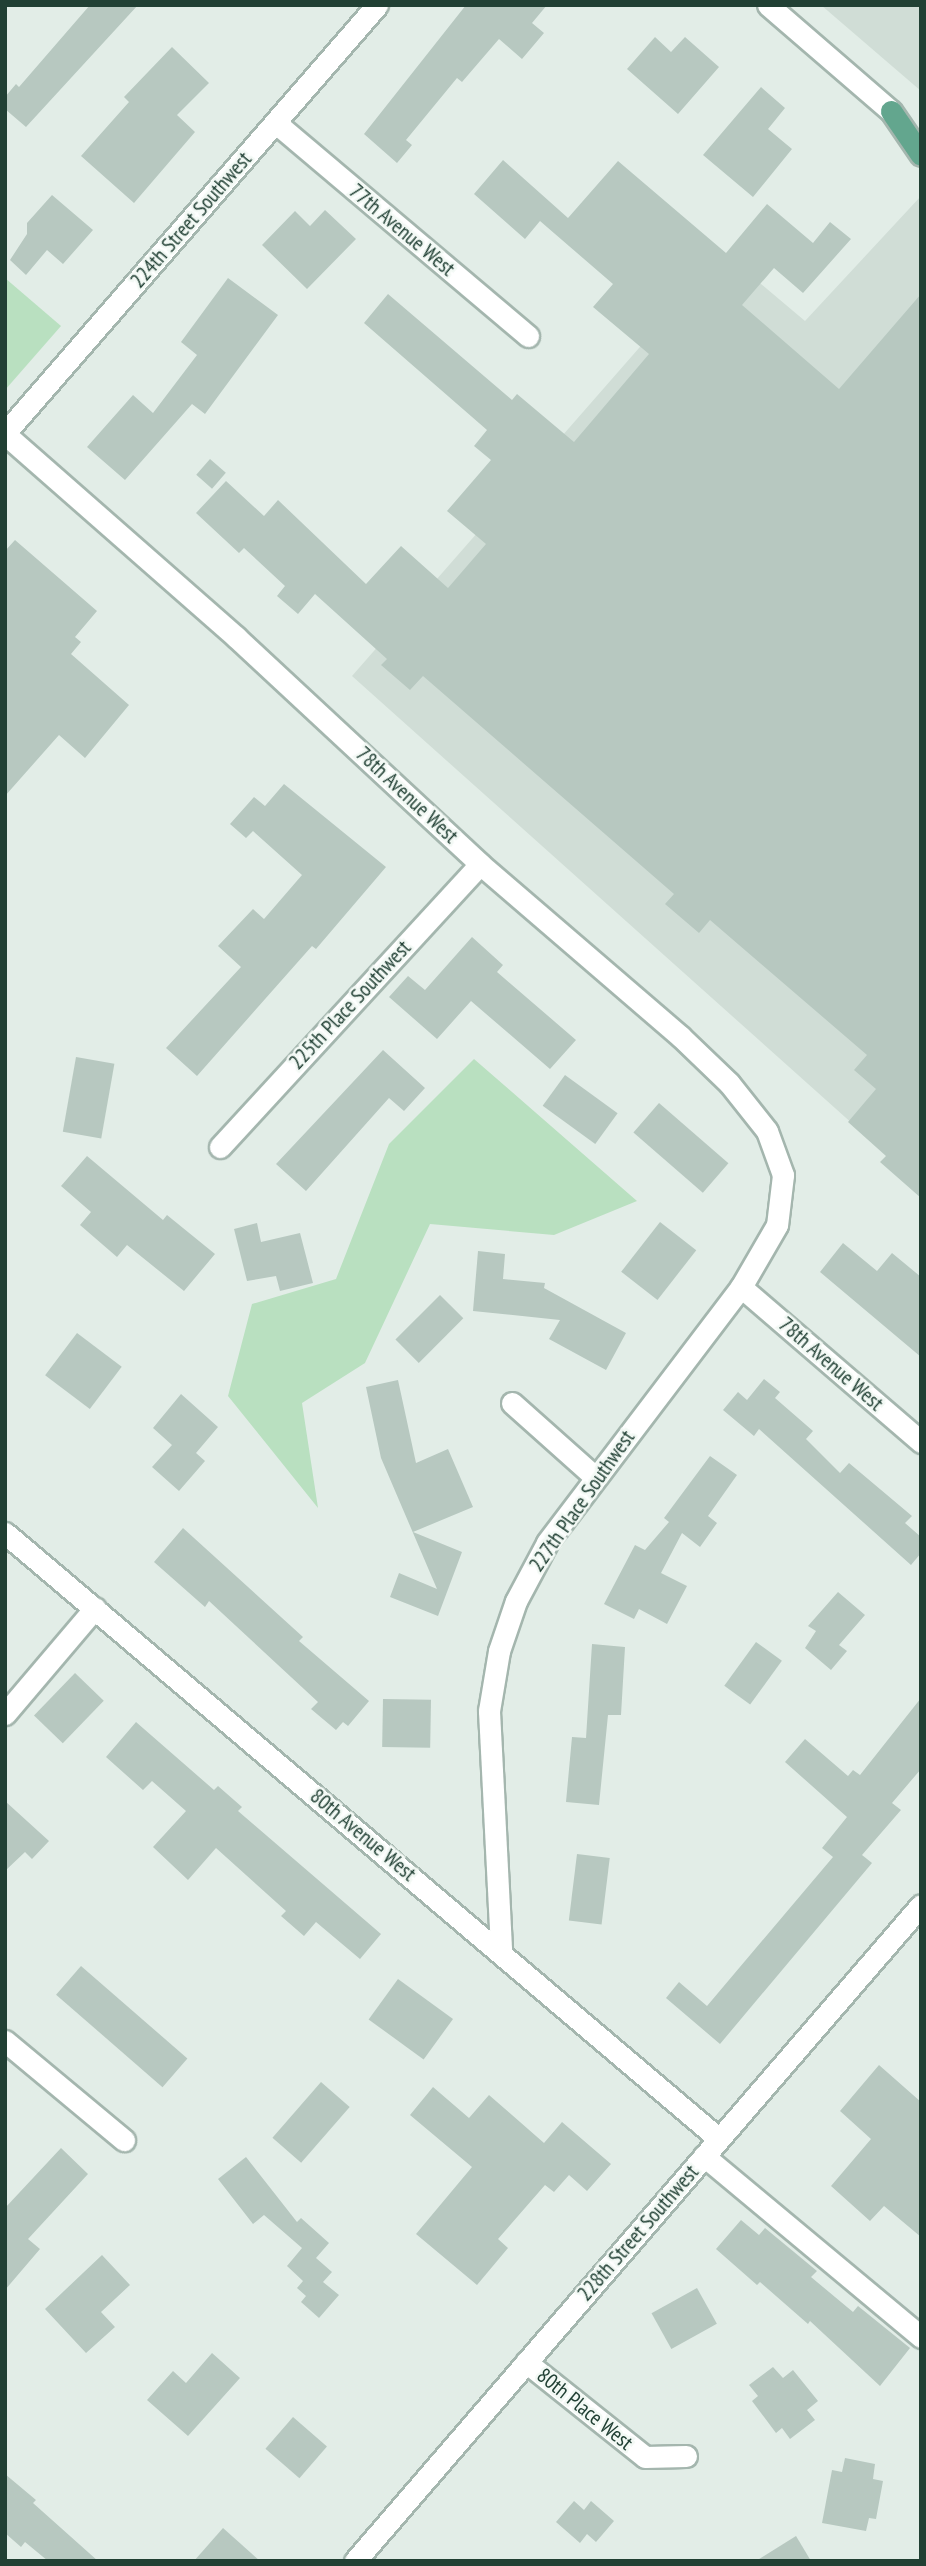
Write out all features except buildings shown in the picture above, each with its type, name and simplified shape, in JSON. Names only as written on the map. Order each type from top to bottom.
[{"type":"main road","points":[[891,111],[921,124]]},
{"type":"main road","points":[[891,111],[921,155]]},
{"type":"street","name":"224th Street Southwest","points":[[5,434],[377,5]]},
{"type":"street","points":[[768,5],[891,111]]},
{"type":"street","name":"77th Avenue West","points":[[276,123],[528,336]]},
{"type":"street","name":"78th Avenue West","points":[[5,434],[236,637],[480,864],[680,1035],[729,1083],[767,1131],[783,1175]]},
{"type":"street","name":"225th Place Southwest","points":[[220,1147],[480,864]]},
{"type":"street","name":"227th Place Southwest","points":[[501,1951],[489,1711],[499,1651],[516,1601],[547,1543],[741,1287],[777,1225],[783,1175]]},
{"type":"street","name":"78th Avenue West","points":[[741,1287],[921,1442]]},
{"type":"street","points":[[512,1403],[595,1477]]},
{"type":"street","name":"80th Avenue West","points":[[5,1533],[501,1951],[719,2139]]},
{"type":"street","points":[[5,1714],[95,1608]]},
{"type":"street","name":"228th Street Southwest","points":[[355,2561],[921,1905]]},
{"type":"street","points":[[5,2041],[124,2140]]},
{"type":"street","points":[[704,2156],[921,2337]]},
{"type":"street","name":"80th Place West","points":[[526,2361],[645,2457],[686,2456]]},
{"type":"shaded area","points":[[821,5],[921,5],[921,91]]},
{"type":"shaded area","points":[[921,196],[921,1185],[352,676],[723,252],[805,321]]},
{"type":"green space","points":[[5,278],[61,326],[5,390]]},
{"type":"green space","points":[[474,1059],[637,1201],[554,1235],[430,1224],[365,1363],[302,1403],[318,1508],[228,1396],[252,1304],[336,1279],[389,1144]]}]
